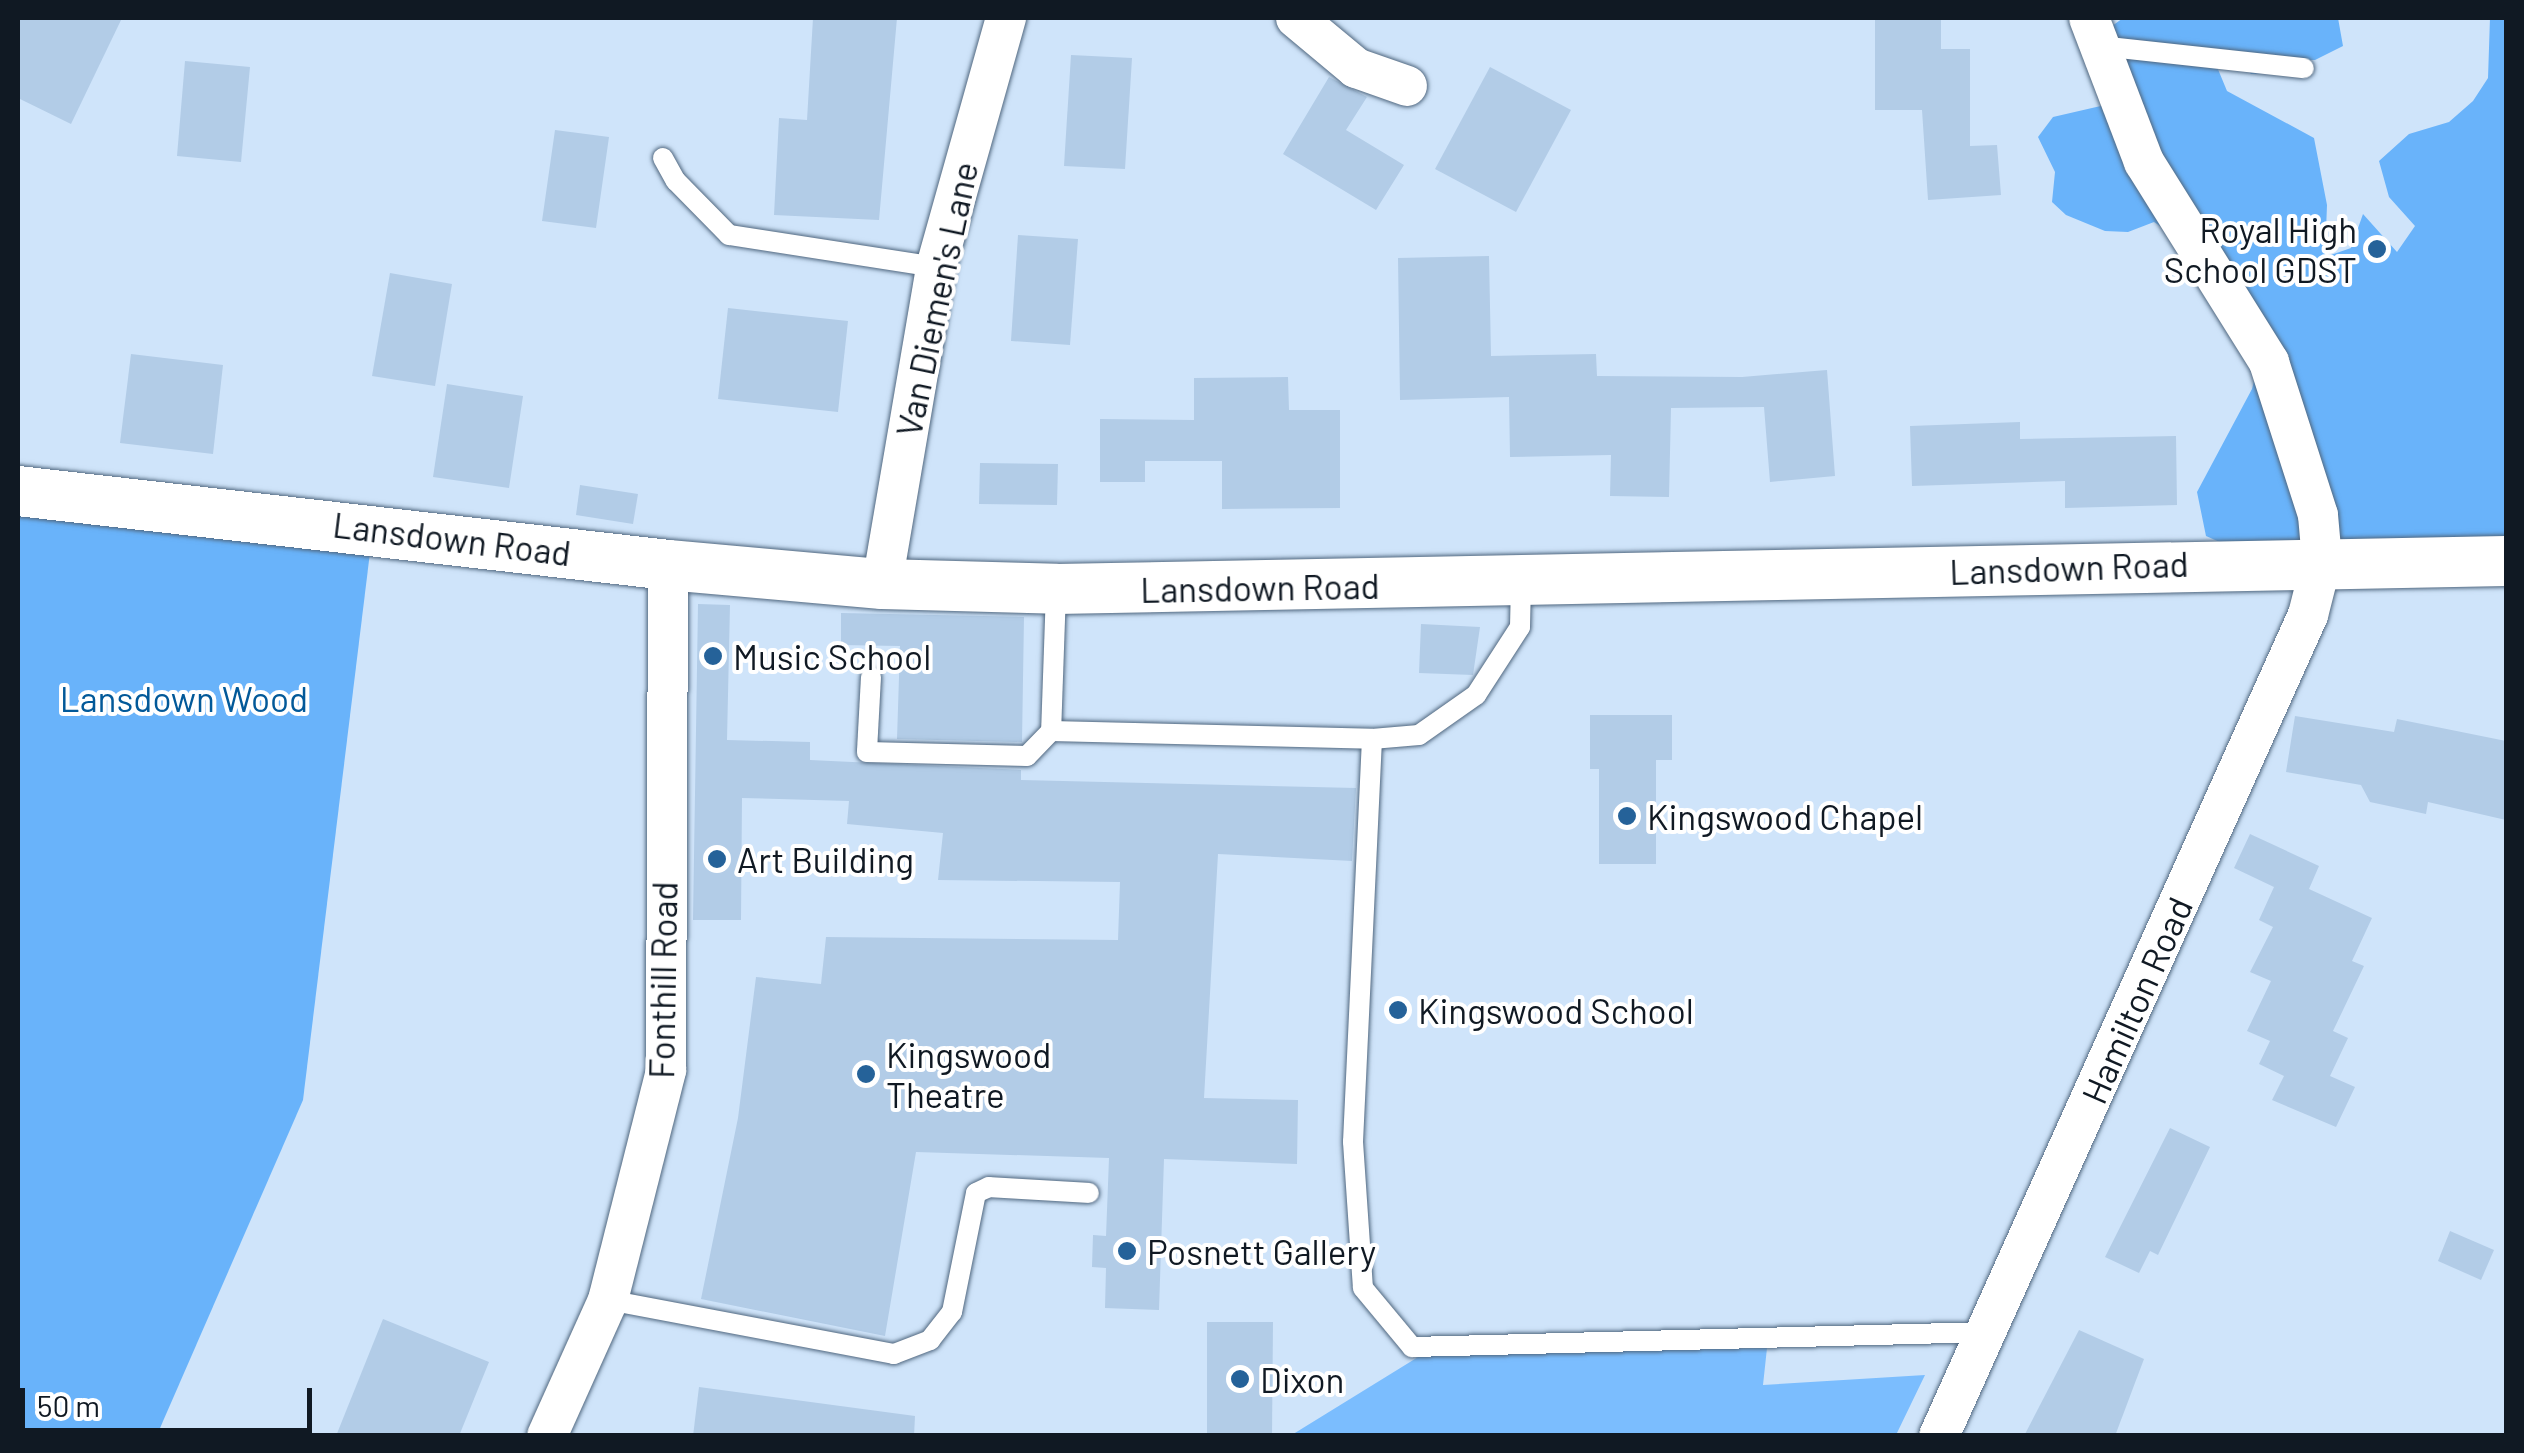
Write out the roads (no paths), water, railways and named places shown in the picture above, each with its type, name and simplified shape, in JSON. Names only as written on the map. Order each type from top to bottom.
[{"type":"street","name":"Van Diemen's Lane","points":[[882,584],[936,268],[1006,18]]},
{"type":"street","points":[[1296,18],[1356,68],[1408,86]]},
{"type":"street","points":[[2094,32],[2144,162],[2269,362],[2318,515],[2322,560]]},
{"type":"street","name":"Lansdown Road","points":[[18,491],[668,566],[882,584],[1056,589],[1521,584],[2322,560],[2506,562]]},
{"type":"street","name":"Hamilton Road","points":[[1939,1436],[2308,615],[2322,560]]},
{"type":"street","name":"Fonthill Road","points":[[547,1436],[608,1300],[666,1070],[668,566]]},
{"type":"lane","points":[[2094,32],[2304,68]]},
{"type":"lane","points":[[663,158],[676,181],[729,235],[936,268]]},
{"type":"lane","points":[[1051,731],[1372,739],[1419,735],[1476,695],[1520,627],[1521,584]]},
{"type":"lane","points":[[871,677],[866,752],[1027,756],[1051,731],[1056,589]]},
{"type":"lane","points":[[1372,739],[1353,1142],[1363,1288],[1412,1347],[1987,1332]]},
{"type":"lane","points":[[608,1300],[894,1354],[930,1340],[952,1312],[976,1193],[990,1186],[1089,1194]]},
{"type":"place","name":"Royal High School GDST","points":[[2377,249]]},
{"type":"place","name":"Music School","points":[[713,656]]},
{"type":"place","name":"Kingswood Chapel","points":[[1627,816]]},
{"type":"place","name":"Art Building","points":[[717,859]]},
{"type":"place","name":"Kingswood School","points":[[1398,1010]]},
{"type":"place","name":"Kingswood Theatre","points":[[866,1074]]},
{"type":"place","name":"Posnett Gallery","points":[[1127,1251]]},
{"type":"place","name":"Dixon","points":[[1240,1379]]},
{"type":"park label","name":"Lansdown Wood","points":[[184,698]]}]
